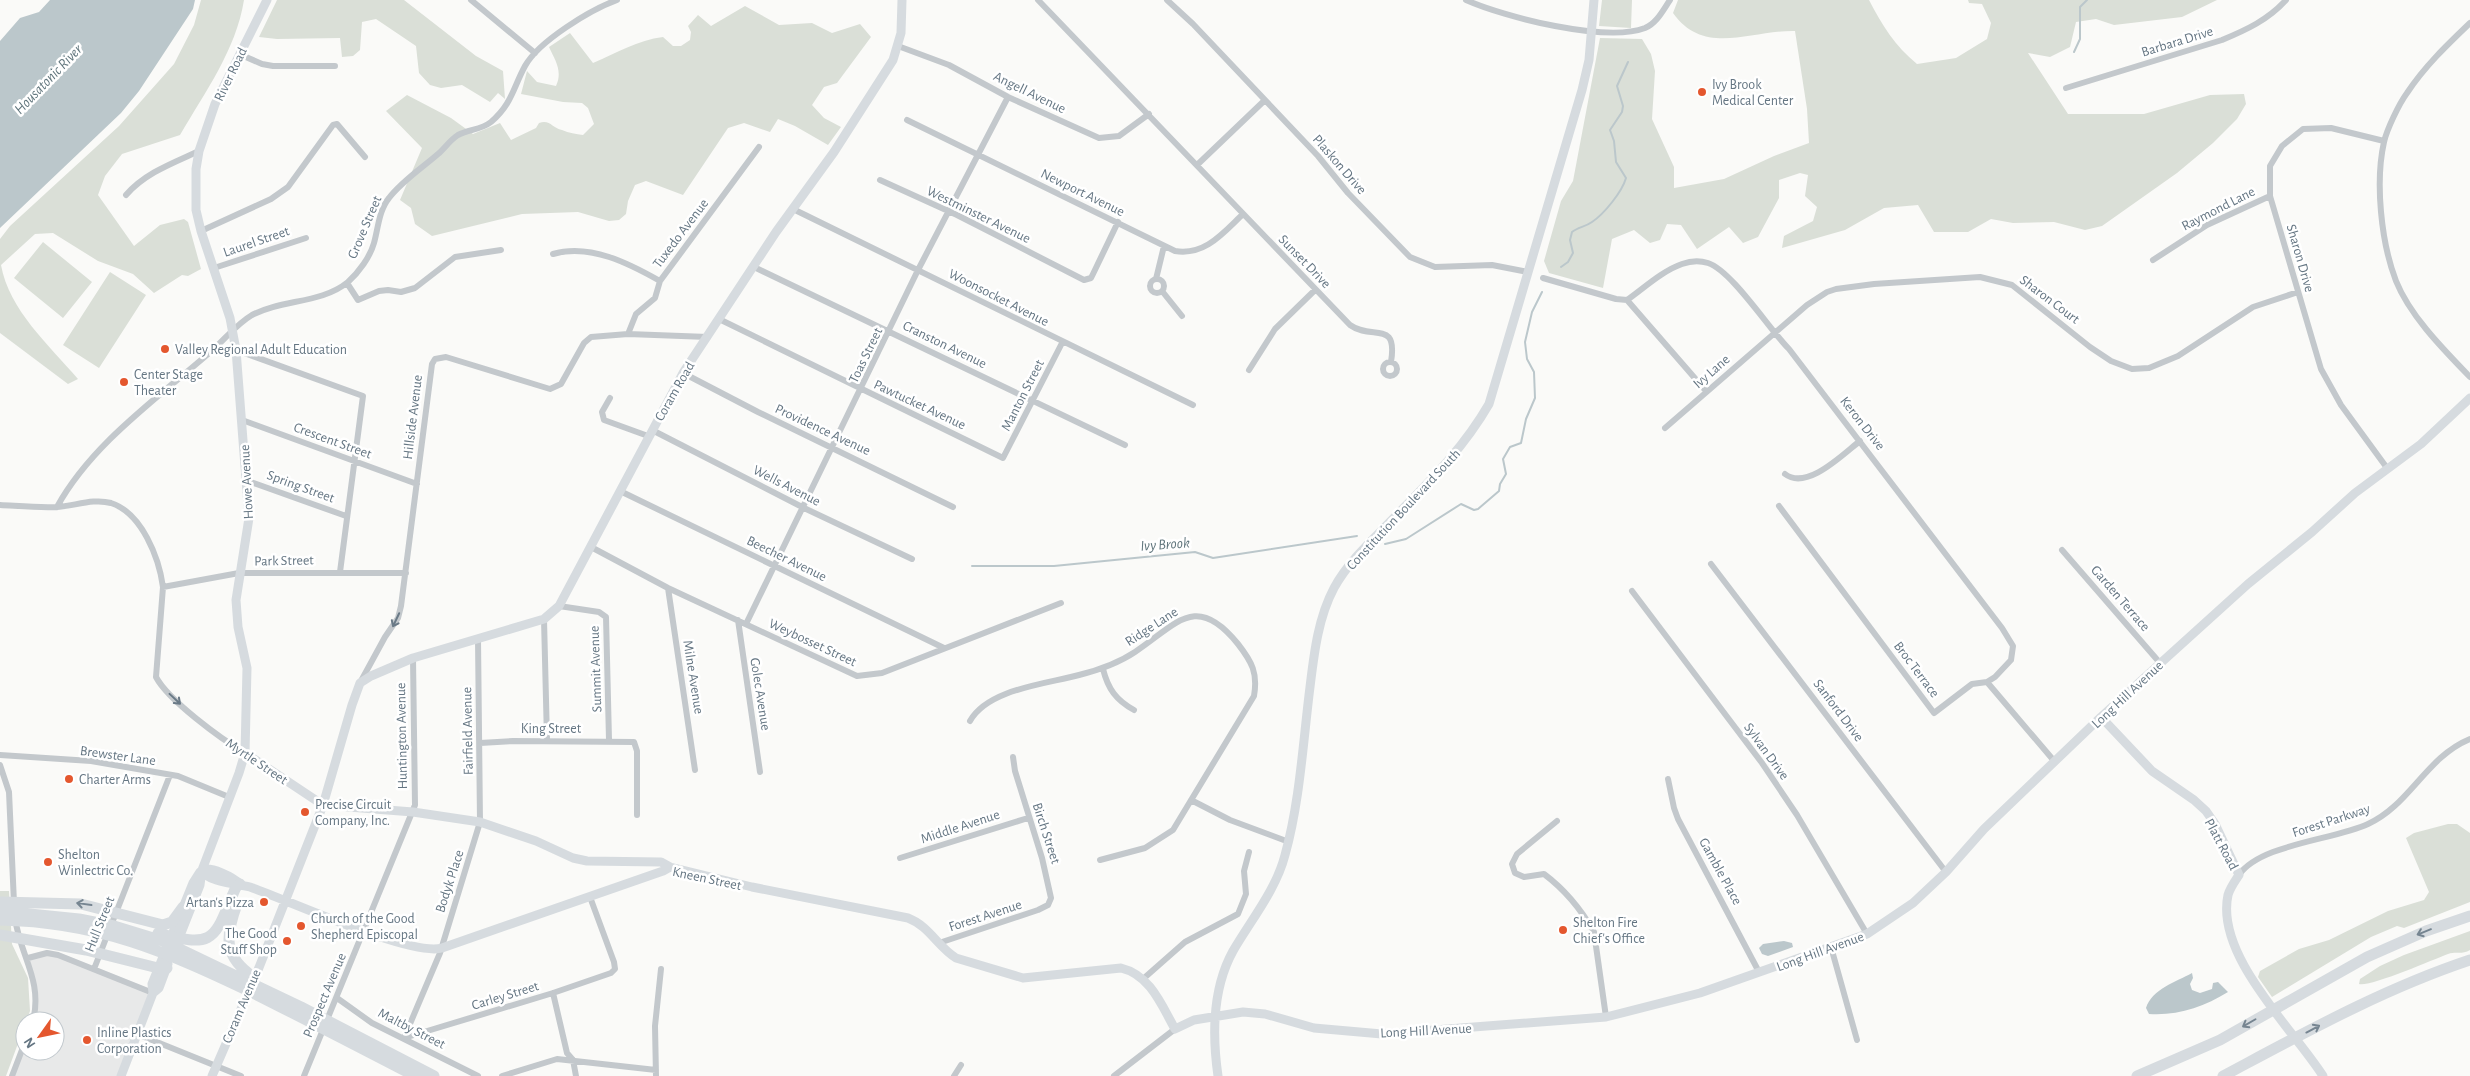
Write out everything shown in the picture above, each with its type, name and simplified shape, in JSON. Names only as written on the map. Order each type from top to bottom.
[{"type":"highway","points":[[182,949],[214,934],[221,925],[236,887],[240,884]]},
{"type":"highway","points":[[240,884],[241,894],[228,928],[229,944],[233,958],[243,970],[301,1007]]},
{"type":"highway","points":[[0,902],[81,904],[163,925],[170,923],[183,907]]},
{"type":"highway","points":[[0,911],[44,914],[99,922],[119,922],[182,949],[301,1007],[434,1076]]},
{"type":"highway","points":[[2137,1076],[2220,1040],[2367,957],[2426,931],[2470,916]]},
{"type":"highway","points":[[0,920],[49,923],[182,949],[297,1015],[415,1076]]},
{"type":"highway","points":[[0,935],[70,947],[163,968]]},
{"type":"highway","points":[[2223,1076],[2356,1006],[2419,977],[2470,960]]},
{"type":"street","name":"River Road","points":[[199,150],[215,104],[267,0]]},
{"type":"street","points":[[471,0],[535,52]]},
{"type":"street","name":"Grove Street","points":[[56,507],[77,476],[117,433],[243,321],[267,309],[323,295],[347,283],[368,258],[387,200],[459,134],[481,128],[502,112],[511,99],[520,75],[535,52],[589,13],[617,0]]},
{"type":"street","name":"Coram Road","points":[[360,683],[371,676],[413,658],[544,619],[559,606],[683,372],[872,94],[898,46],[902,0]]},
{"type":"street","name":"Sunset Drive","points":[[1038,0],[1149,114],[1315,290],[1357,330],[1381,332],[1390,337],[1393,345],[1391,362]]},
{"type":"street","name":"Plaskon Drive","points":[[1167,0],[1318,156],[1348,193],[1410,257],[1435,267],[1492,265],[1528,272]]},
{"type":"street","points":[[1466,0],[1525,20],[1592,30],[1626,32],[1646,27],[1657,19],[1670,0]]},
{"type":"street","name":"Constitution Boulevard South","points":[[1218,1076],[1214,1015],[1226,968],[1275,880],[1289,842],[1318,634],[1334,589],[1348,566],[1454,456],[1474,431],[1489,404],[1582,90],[1592,30],[1594,0]]},
{"type":"street","name":"Barbara Drive","points":[[2066,88],[2230,37],[2256,25],[2286,0]]},
{"type":"street","points":[[2470,22],[2432,59],[2406,95],[2384,141],[2381,182],[2383,232],[2396,282],[2427,332],[2470,377]]},
{"type":"street","name":"Angell Avenue","points":[[898,46],[949,65],[1008,97],[1099,138],[1119,136],[1149,114]]},
{"type":"street","points":[[240,54],[262,64],[273,66],[335,66]]},
{"type":"street","name":"Toas Street","points":[[746,624],[862,390],[918,270],[1008,97]]},
{"type":"street","points":[[1196,165],[1264,100]]},
{"type":"street","name":"Newport Avenue","points":[[907,120],[1164,246],[1186,253],[1198,251],[1210,244],[1243,214]]},
{"type":"street","points":[[200,231],[272,199],[288,187],[333,125],[337,124],[365,157]]},
{"type":"street","name":"Sharon Drive","points":[[2384,141],[2331,128],[2302,128],[2282,146],[2270,166],[2270,196],[2321,369],[2341,405],[2387,468]]},
{"type":"street","name":"Tuxedo Avenue","points":[[628,334],[636,314],[655,298],[660,281],[759,147]]},
{"type":"street","points":[[126,194],[135,184],[152,173],[199,150]]},
{"type":"street","name":"Howe Avenue","points":[[121,1076],[153,993],[152,984],[163,968],[200,885],[202,870],[245,753],[248,668],[236,613],[239,573],[249,518],[248,481],[236,350],[214,268],[200,231],[196,210],[195,185],[199,150]]},
{"type":"street","name":"Westminster Avenue","points":[[880,180],[957,216],[1084,280],[1091,278],[1118,222]]},
{"type":"street","name":"Raymond Lane","points":[[2153,260],[2207,225],[2270,196]]},
{"type":"street","name":"Woonsocket Avenue","points":[[793,209],[1062,343],[1193,405]]},
{"type":"street","name":"Laurel Street","points":[[214,268],[306,238]]},
{"type":"street","points":[[1162,291],[1156,293],[1151,289],[1151,282],[1156,279],[1164,246]]},
{"type":"street","points":[[347,283],[358,300],[379,291],[408,290],[422,285],[455,257],[501,250]]},
{"type":"street","points":[[553,254],[560,252],[585,252],[611,257],[636,267],[660,281]]},
{"type":"street","name":"Keron Drive","points":[[1627,300],[1681,264],[1692,261],[1709,263],[1729,278],[1789,350],[1860,441],[2010,639],[2013,646],[2011,660],[1988,682]]},
{"type":"street","name":"Cranston Avenue","points":[[754,267],[1125,445]]},
{"type":"street","name":"Sharon Court","points":[[1773,333],[1816,297],[1836,289],[1874,284],[1980,277],[2012,285],[2111,361],[2132,368],[2149,368],[2178,356],[2253,307],[2298,292]]},
{"type":"street","points":[[1543,278],[1616,299],[1627,300],[1706,391]]},
{"type":"street","points":[[1156,279],[1163,283],[1162,291],[1182,316]]},
{"type":"street","points":[[1249,370],[1275,329],[1315,290]]},
{"type":"street","name":"Pawtucket Avenue","points":[[719,319],[1003,458]]},
{"type":"street","name":"Ivy Lane","points":[[1665,428],[1773,333]]},
{"type":"street","name":"Hillside Avenue","points":[[360,683],[385,637],[398,618],[406,573],[432,364],[435,359],[446,357],[550,389],[561,384],[584,343],[591,336],[628,334],[708,337]]},
{"type":"street","name":"Manton Street","points":[[1003,458],[1034,402],[1062,343]]},
{"type":"street","points":[[236,350],[363,396],[340,572]]},
{"type":"street","name":"Providence Avenue","points":[[683,372],[758,412],[953,507]]},
{"type":"street","name":"Wells Avenue","points":[[610,398],[602,412],[604,420],[650,433],[912,559]]},
{"type":"street","name":"Long Hill Avenue","points":[[1114,1076],[1175,1028],[1194,1020],[1214,1015],[1243,1012],[1265,1014],[1314,1028],[1382,1034],[1606,1017],[1656,1006],[1866,934],[1913,902],[1946,872],[1984,829],[2160,663],[2248,584],[2387,468],[2421,444],[2470,398]]},
{"type":"street","name":"Crescent Street","points":[[242,420],[417,484]]},
{"type":"street","points":[[1785,474],[1794,478],[1810,477],[1860,441]]},
{"type":"street","name":"Spring Street","points":[[248,481],[346,516]]},
{"type":"street","name":"Beecher Avenue","points":[[620,491],[944,648]]},
{"type":"street","name":"Myrtle Street","points":[[0,505],[56,507],[99,502],[111,503],[134,520],[144,534],[158,562],[163,587],[156,677],[165,690],[183,706],[245,753],[323,805],[413,812],[480,822],[536,841],[573,858],[587,861],[644,860],[661,862],[670,867]]},
{"type":"street","name":"Broc Terrace","points":[[1779,506],[1934,713],[1972,684],[1988,682]]},
{"type":"street","name":"Weybosset Street","points":[[591,547],[668,588],[857,676],[882,673],[1061,603]]},
{"type":"street","name":"Garden Terrace","points":[[2062,550],[2160,663]]},
{"type":"street","name":"Sanford Drive","points":[[1711,564],[1946,872]]},
{"type":"street","name":"Park Street","points":[[163,587],[239,573],[406,573]]},
{"type":"street","name":"Milne Avenue","points":[[668,588],[695,770]]},
{"type":"street","name":"Sylvan Drive","points":[[1632,591],[1762,763],[1797,815],[1866,934]]},
{"type":"street","name":"Summit Avenue","points":[[559,606],[599,612],[606,617],[609,740]]},
{"type":"street","name":"Ridge Lane","points":[[970,721],[975,711],[1012,692],[1103,670],[1135,652],[1175,623],[1196,616],[1215,620],[1224,627],[1250,660],[1255,671],[1254,696],[1173,830],[1145,848],[1100,860]]},
{"type":"street","points":[[544,619],[547,740]]},
{"type":"street","name":"Golec Avenue","points":[[738,620],[760,772]]},
{"type":"street","name":"Fairfield Avenue","points":[[478,639],[480,822]]},
{"type":"street","name":"Huntington Avenue","points":[[413,658],[415,804],[413,812]]},
{"type":"street","points":[[1103,670],[1113,694],[1123,704],[1134,710]]},
{"type":"street","points":[[1988,682],[2055,762]]},
{"type":"street","name":"Coram Avenue","points":[[212,1076],[258,970],[284,899],[323,805],[360,683]]},
{"type":"street","name":"Platt Road","points":[[2102,717],[2152,771],[2194,800],[2215,824],[2239,875],[2229,893],[2227,917],[2240,957],[2256,985],[2323,1076]]},
{"type":"street","name":"Forest Parkway","points":[[2239,875],[2248,864],[2272,852],[2374,822],[2388,812],[2444,753],[2470,739]]},
{"type":"street","name":"King Street","points":[[480,743],[547,740],[622,740],[634,742],[636,746],[637,815]]},
{"type":"street","name":"Brewster Lane","points":[[0,755],[92,762],[178,776],[229,797]]},
{"type":"street","name":"Birch Street","points":[[1013,757],[1028,818],[1050,887],[1051,898],[1048,904],[1038,910]]},
{"type":"street","points":[[0,765],[9,792],[17,929],[28,958],[36,990],[35,1011]]},
{"type":"street","name":"Hull Street","points":[[94,969],[170,775]]},
{"type":"street","name":"Gamble Place","points":[[1668,779],[1678,819],[1759,972]]},
{"type":"street","points":[[1191,800],[1230,820],[1289,842]]},
{"type":"street","name":"Prospect Avenue","points":[[304,1076],[332,1008],[338,998],[413,812]]},
{"type":"street","name":"Middle Avenue","points":[[900,858],[1028,818]]},
{"type":"street","points":[[1557,821],[1517,854],[1512,864],[1514,873],[1524,876],[1544,874],[1554,882],[1587,920],[1594,932],[1598,952],[1606,1017]]},
{"type":"street","name":"Bodyk Place","points":[[404,1038],[442,948],[480,822]]},
{"type":"street","points":[[1175,1028],[1144,979],[1185,942],[1238,914],[1246,894],[1244,871],[1249,852]]},
{"type":"street","name":"Kneen Street","points":[[202,870],[207,868],[213,870],[234,879],[240,884],[284,899],[364,931],[429,950],[442,948],[670,867],[752,887],[908,918],[927,930],[956,958],[1023,978],[1120,968],[1132,971],[1144,979]]},
{"type":"street","name":"Howe Avenue","points":[[163,968],[183,907],[196,876],[202,870]]},
{"type":"street","name":"Carley Street","points":[[404,1038],[553,993],[611,973],[615,969],[614,962],[590,897]]},
{"type":"street","name":"Forest Avenue","points":[[939,943],[1038,910]]},
{"type":"street","points":[[1831,947],[1857,1040]]},
{"type":"street","points":[[28,958],[47,953],[94,969],[153,993]]},
{"type":"street","points":[[502,1076],[557,1059],[656,1073],[654,1026],[661,968]]},
{"type":"street","points":[[553,993],[567,1053],[573,1060],[576,1076]]},
{"type":"street","name":"Maltby Street","points":[[338,998],[372,1023],[478,1076]]},
{"type":"street","points":[[137,1034],[241,1076]]},
{"type":"street","points":[[12,1076],[18,1061]]},
{"type":"street","points":[[954,1076],[961,1065]]},
{"type":"shaded area","points":[[201,0],[244,0],[240,18],[227,53],[180,135],[122,154],[105,176],[98,195],[134,246],[160,225],[184,219],[188,222],[201,269],[188,276],[182,275],[154,293],[133,274],[98,261],[53,233],[35,234],[1,265],[5,281],[21,312],[78,379],[68,384],[0,333],[0,239],[10,226],[119,126],[174,64],[194,25]]},
{"type":"shaded area","points":[[277,0],[404,0],[476,56],[503,71],[505,99],[498,93],[490,102],[462,85],[441,88],[430,85],[419,73],[416,46],[376,19],[362,22],[360,50],[353,56],[342,57],[340,38],[277,39],[259,37]]},
{"type":"shaded area","points":[[1602,0],[1632,0],[1631,28],[1599,26]]},
{"type":"shaded area","points":[[1678,0],[1869,0],[1890,35],[1917,64],[1956,58],[1987,39],[1991,23],[1982,4],[1969,3],[1968,0],[2217,0],[2182,17],[2114,25],[2096,19],[2076,22],[2070,47],[2050,57],[2028,53],[2068,114],[2144,114],[2210,95],[2244,94],[2246,104],[2237,119],[2213,143],[2177,173],[2102,226],[2085,230],[2054,222],[2013,223],[1991,219],[1968,232],[1934,232],[1918,205],[1884,208],[1845,230],[1782,248],[1784,236],[1813,221],[1817,207],[1805,196],[1808,175],[1800,173],[1779,180],[1779,198],[1758,237],[1743,243],[1729,227],[1697,249],[1681,225],[1667,224],[1660,240],[1650,243],[1634,230],[1612,239],[1603,288],[1549,273],[1544,261],[1561,201],[1573,181],[1600,38],[1642,39],[1651,54],[1655,71],[1652,119],[1674,167],[1674,188],[1724,179],[1774,156],[1809,143],[1807,109],[1795,31],[1714,38],[1699,34],[1685,26],[1673,13]]},
{"type":"shaded area","points":[[745,6],[779,25],[812,23],[832,33],[860,24],[871,37],[837,83],[824,87],[812,105],[824,118],[841,127],[828,145],[795,126],[778,119],[770,132],[744,123],[728,128],[683,195],[646,181],[635,185],[628,201],[626,214],[619,220],[609,221],[578,212],[522,214],[432,236],[415,224],[411,208],[400,200],[422,148],[386,111],[407,95],[451,118],[473,134],[500,123],[511,140],[536,128],[539,123],[546,122],[567,132],[583,135],[594,124],[588,108],[582,103],[563,102],[521,94],[527,71],[537,82],[556,86],[559,75],[556,61],[549,47],[570,33],[593,63],[627,47],[663,37],[673,46],[681,46],[690,40],[691,32],[688,26],[698,15],[711,26]]},
{"type":"shaded area","points":[[43,242],[92,282],[63,318],[14,278]]},
{"type":"shaded area","points":[[110,272],[146,295],[99,368],[63,345]]},
{"type":"shaded area","points":[[2448,824],[2457,824],[2470,833],[2470,902],[2404,928],[2397,926],[2371,937],[2272,997],[2258,977],[2260,971],[2299,949],[2329,940],[2388,911],[2424,900],[2429,892],[2406,838],[2414,833]]},
{"type":"shaded area","points":[[0,891],[9,891],[12,944],[28,978],[30,1011],[15,1011],[15,1052],[6,1076],[0,1076]]},
{"type":"shaded area","points":[[2470,931],[2470,950],[2462,953],[2448,954],[2388,977],[2366,984],[2359,984],[2360,979],[2380,966],[2404,955]]},
{"type":"shaded area","points":[[47,953],[153,993],[121,1076],[12,1076],[18,1061],[65,1061],[65,1011],[35,1011],[36,1006],[28,958]]},
{"type":"water","name":"Housatonic River","points":[[50,0],[195,0],[193,9],[139,91],[121,113],[0,228],[0,41],[20,18],[39,12]]},
{"type":"water","points":[[1784,941],[1792,943],[1793,947],[1768,956],[1762,954],[1759,948],[1763,944]]},
{"type":"water","points":[[2192,973],[2193,978],[2190,984],[2192,990],[2200,993],[2212,989],[2213,983],[2218,982],[2228,992],[2200,1006],[2180,1012],[2149,1014],[2146,1008],[2153,996],[2165,987]]},
{"type":"waterway","points":[[2074,52],[2080,39],[2080,7],[2087,0]]},
{"type":"waterway","name":"Ivy Brook","points":[[1561,267],[1568,262],[1573,253],[1570,240],[1572,232],[1589,224],[1602,214],[1617,196],[1626,178],[1616,162],[1614,141],[1610,130],[1622,112],[1623,106],[1617,86],[1628,62]]},
{"type":"waterway","name":"Ivy Brook","points":[[1385,544],[1406,539],[1461,504],[1474,510],[1478,509],[1499,491],[1500,484],[1506,474],[1503,459],[1510,447],[1521,443],[1526,419],[1535,398],[1534,372],[1527,359],[1525,342],[1532,312],[1542,292]]},
{"type":"waterway","name":"Ivy Brook","points":[[972,566],[1054,566],[1195,552],[1213,558],[1357,536]]},
{"type":"place","name":"Ivy Brook Medical Center","points":[[1702,92]]},
{"type":"place","name":"Valley Regional Adult Education","points":[[165,349]]},
{"type":"place","name":"Center Stage Theater","points":[[124,382]]},
{"type":"place","name":"Charter Arms","points":[[69,779]]},
{"type":"place","name":"Precise Circuit Company, Inc.","points":[[305,812]]},
{"type":"place","name":"Shelton Winlectric Co.","points":[[48,862]]},
{"type":"place","name":"Artan's Pizza","points":[[264,902]]},
{"type":"place","name":"Church of the Good Shepherd Episcopal","points":[[301,926]]},
{"type":"place","name":"Shelton Fire Chief's Office","points":[[1563,930]]},
{"type":"place","name":"The Good Stuff Shop","points":[[287,941]]},
{"type":"place","name":"Inline Plastics Corporation","points":[[87,1040]]}]
